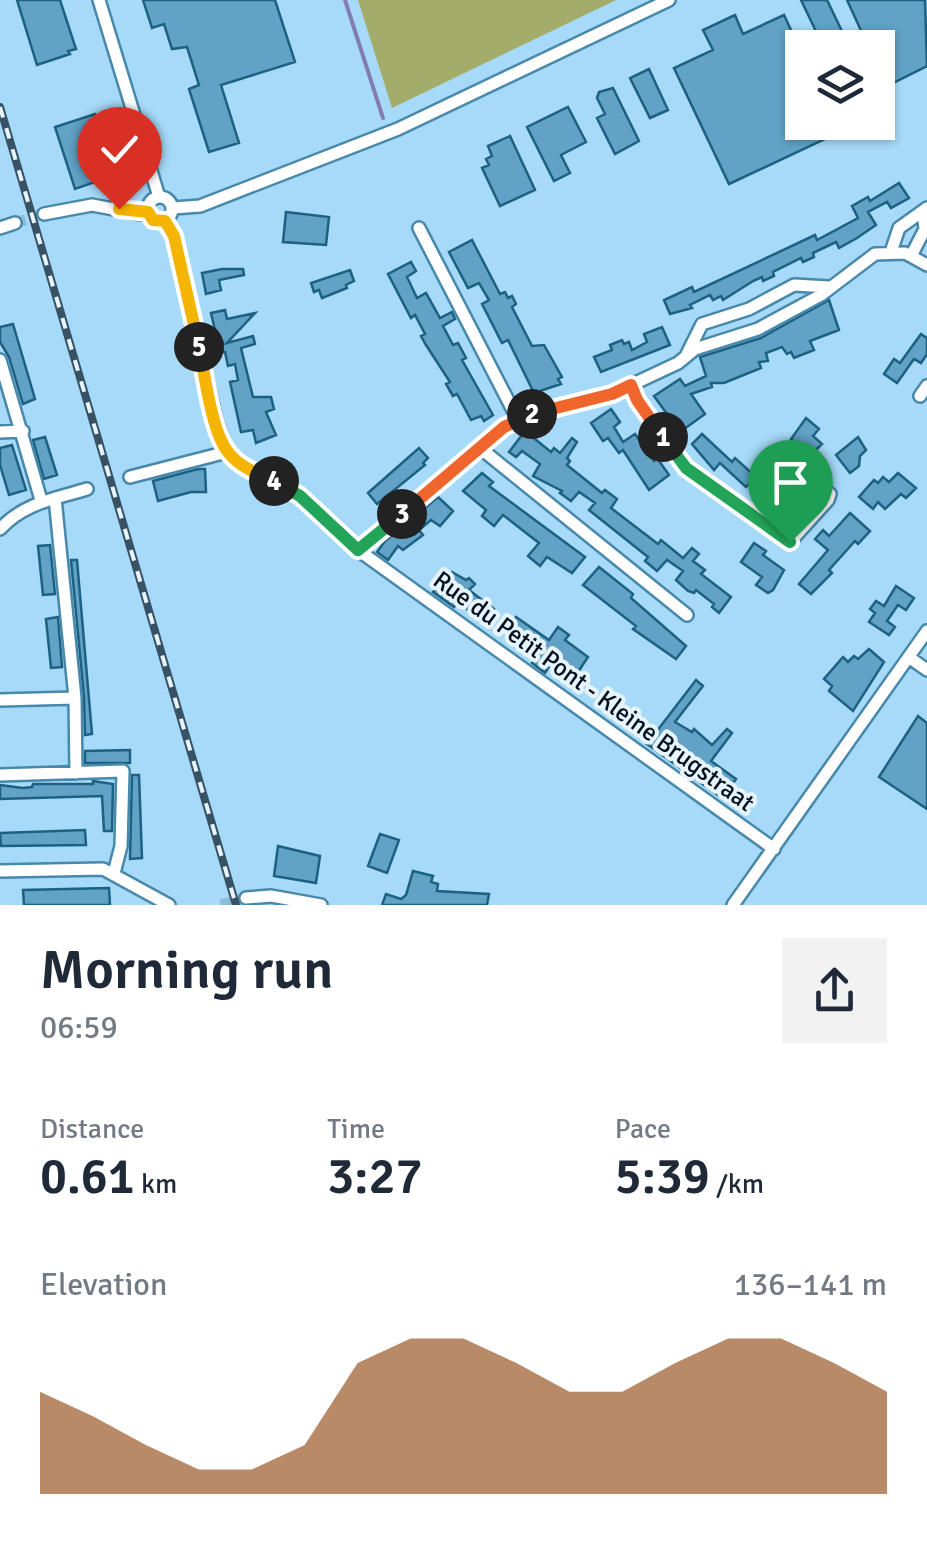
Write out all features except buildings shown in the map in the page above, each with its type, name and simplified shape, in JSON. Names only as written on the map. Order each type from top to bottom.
[{"type":"street","points":[[100,0],[159,197]]},
{"type":"street","points":[[173,208],[200,206],[398,129],[669,0]]},
{"type":"street","points":[[165,221],[153,220],[148,212],[150,202],[159,197],[170,201],[173,208]]},
{"type":"street","points":[[44,214],[92,205],[148,212]]},
{"type":"street","points":[[165,221],[173,208]]},
{"type":"street","points":[[891,252],[898,228],[925,210]]},
{"type":"street","points":[[912,256],[925,229],[925,210]]},
{"type":"street","points":[[130,476],[227,452],[216,420],[174,236],[165,221]]},
{"type":"street","points":[[0,228],[15,224]]},
{"type":"street","points":[[418,228],[517,418]]},
{"type":"street","points":[[687,354],[758,329],[804,304],[866,258],[891,252],[912,256],[927,265]]},
{"type":"street","points":[[358,550],[517,418],[612,394],[678,364],[702,324],[750,309],[797,284],[829,287]]},
{"type":"street","points":[[797,284],[805,294],[804,304]]},
{"type":"street","points":[[750,309],[758,329]]},
{"type":"street","points":[[697,329],[708,344]]},
{"type":"street","points":[[0,360],[41,500]]},
{"type":"street","points":[[631,385],[637,400],[686,468],[790,542],[828,500],[828,489],[815,489],[763,522]]},
{"type":"street","points":[[0,432],[23,431]]},
{"type":"street","points":[[480,448],[687,615]]},
{"type":"street","name":"Rue du Petit Pont - Kleine Brugstraat","points":[[227,452],[250,470],[300,496],[358,550],[774,850]]},
{"type":"street","points":[[0,529],[41,500],[87,489]]},
{"type":"street","points":[[55,498],[75,698],[76,773]]},
{"type":"street","points":[[733,905],[927,631]]},
{"type":"street","points":[[910,658],[927,670]]},
{"type":"street","points":[[0,700],[75,698]]},
{"type":"street","points":[[0,775],[123,772],[121,846],[114,873]]},
{"type":"street","points":[[0,870],[86,867],[114,873],[168,905]]},
{"type":"street","points":[[246,898],[321,905]]},
{"type":"green space","points":[[358,0],[616,0],[392,108]]},
{"type":"waterway","points":[[345,0],[383,118]]},
{"type":"tunnel","points":[[15,223],[44,214]]},
{"type":"tunnel","points":[[221,905],[246,898]]},
{"type":"railway","points":[[0,107],[236,905]]},
{"type":"route","points":[[119,209],[148,212],[153,220],[165,221],[174,236],[216,420],[227,452],[250,470],[292,489],[358,550],[517,418],[612,394],[631,385],[637,400],[686,468],[790,542]]}]
